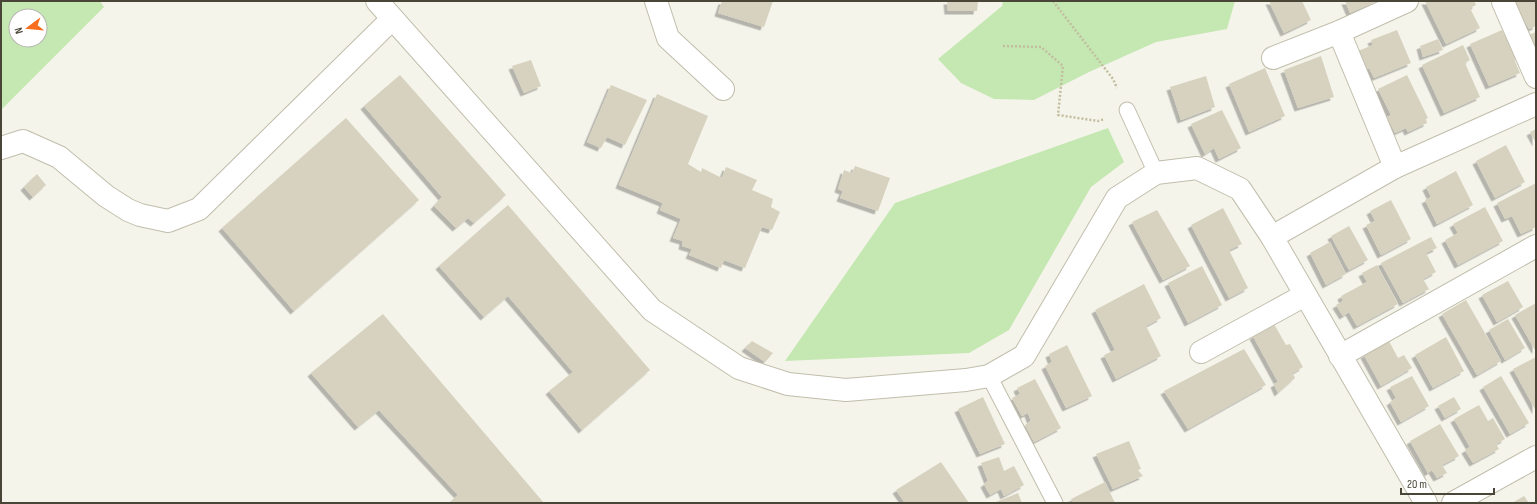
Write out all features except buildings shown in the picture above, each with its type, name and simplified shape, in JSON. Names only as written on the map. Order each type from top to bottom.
[{"type":"street","points":[[377,1],[652,310],[740,368],[788,384],[846,390],[966,380],[989,376],[1024,356],[1117,198],[1156,173],[1197,168],[1240,189],[1272,237],[1304,295],[1426,503]]},
{"type":"street","points":[[656,1],[668,38],[723,89]]},
{"type":"street","points":[[1273,58],[1339,32],[1407,1]]},
{"type":"street","points":[[1503,2],[1536,77]]},
{"type":"street","points":[[1,148],[23,141],[59,157],[106,196],[128,210],[140,215],[168,221],[199,209],[392,19]]},
{"type":"street","points":[[1339,32],[1395,167]]},
{"type":"street","points":[[1272,237],[1395,167],[1536,104]]},
{"type":"street","points":[[1340,356],[1536,246]]},
{"type":"street","points":[[1201,352],[1304,295]]},
{"type":"street","points":[[1453,503],[1536,457]]},
{"type":"lane","points":[[1127,110],[1156,173]]},
{"type":"lane","points":[[989,376],[1055,503]]},
{"type":"path","points":[[1003,46],[1041,46],[1063,66],[1058,115],[1098,121],[1127,110],[1113,79],[1052,1]]},
{"type":"green space","points":[[1,1],[100,1],[104,7],[1,110]]},
{"type":"green space","points":[[1003,1],[1235,1],[1227,29],[1156,42],[1089,72],[1034,100],[994,99],[961,83],[938,59],[1002,6]]},
{"type":"green space","points":[[1108,128],[1124,162],[1091,187],[1009,330],[969,353],[785,361],[895,203]]}]
